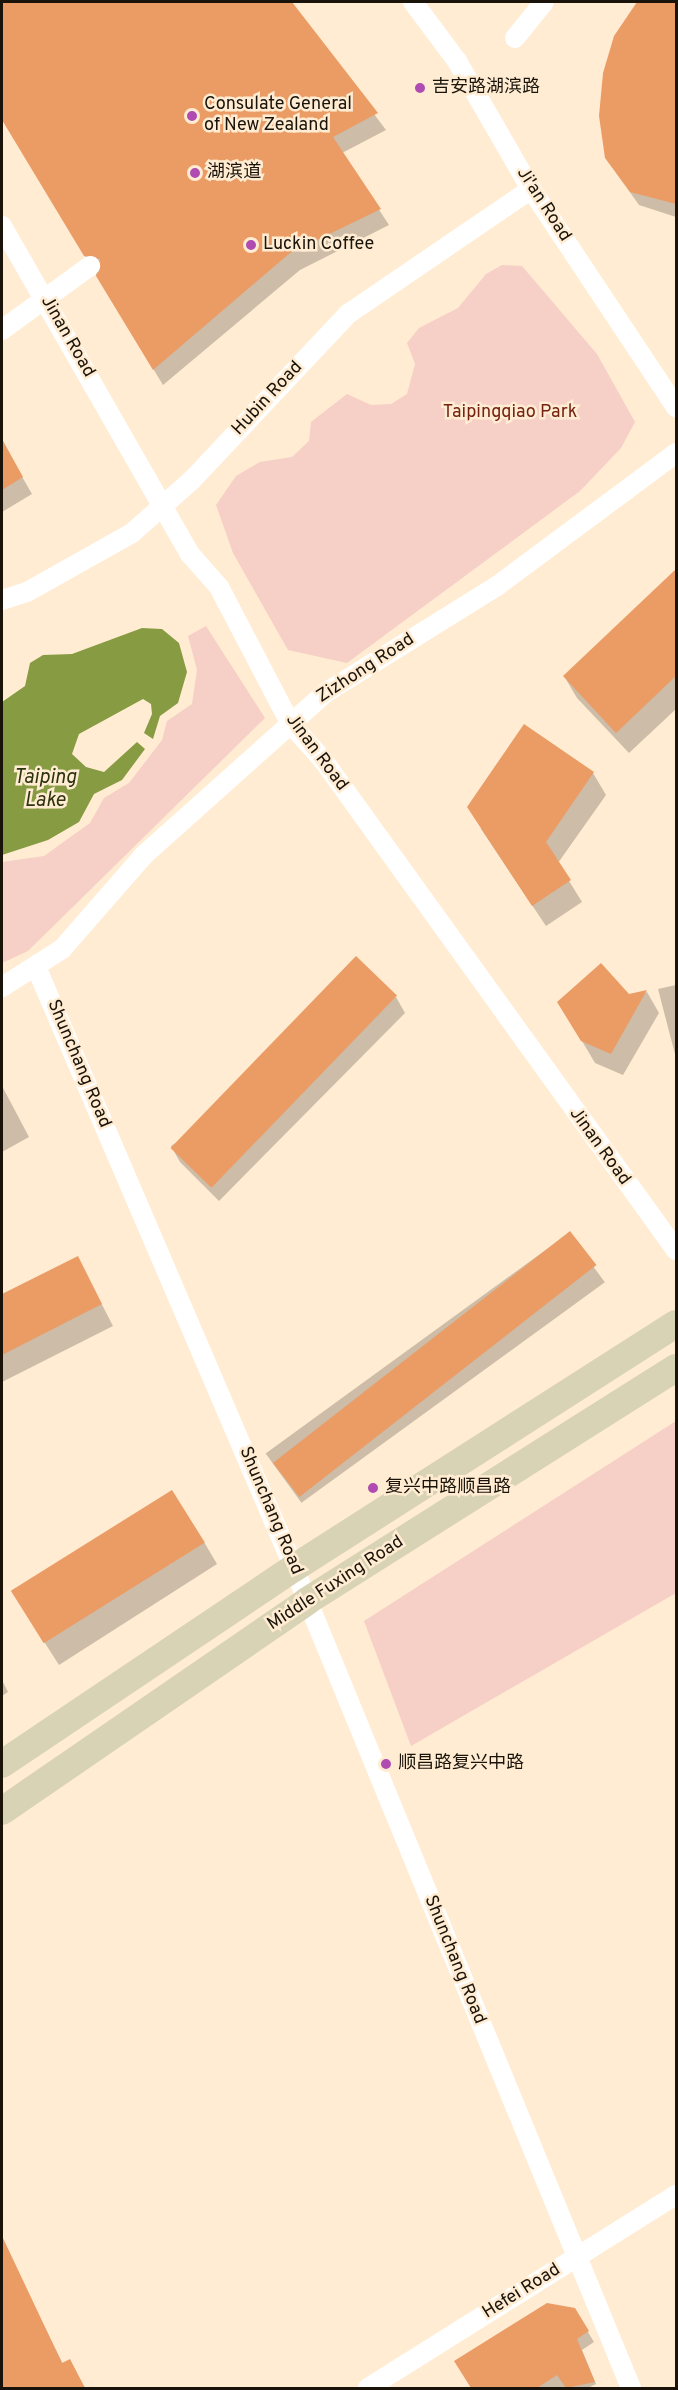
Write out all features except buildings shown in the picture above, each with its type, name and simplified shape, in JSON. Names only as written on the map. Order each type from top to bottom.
[{"type":"main road","name":"Middle Fuxing Road","points":[[2,1764],[294,1568],[676,1324]]},
{"type":"main road","name":"Middle Fuxing Road","points":[[2,1810],[307,1600],[676,1368]]},
{"type":"street","name":"Ji'an Road","points":[[413,2],[457,61],[531,189],[676,407]]},
{"type":"street","points":[[515,38],[544,2]]},
{"type":"street","name":"Hubin Road","points":[[2,600],[80,564],[163,508],[348,314],[531,189]]},
{"type":"street","name":"Jinan Road","points":[[2,226],[189,553],[219,587],[290,723],[323,760],[676,1250]]},
{"type":"street","points":[[2,330],[90,266]]},
{"type":"street","name":"Zizhong Road","points":[[2,987],[38,969],[62,949],[144,855],[325,693],[497,586],[676,453]]},
{"type":"street","name":"Shunchang Road","points":[[38,969],[294,1568],[631,2388]]},
{"type":"street","name":"Hefei Road","points":[[368,2388],[676,2195]]},
{"type":"green space","name":"Taipingqiao Park","points":[[502,265],[522,266],[597,354],[635,422],[621,448],[580,491],[347,663],[288,650],[233,553],[216,505],[236,476],[260,462],[292,457],[309,441],[311,422],[347,394],[371,405],[391,404],[407,394],[415,364],[407,343],[419,328],[458,308],[486,274]]},
{"type":"green space","points":[[206,626],[265,718],[28,951],[2,963],[2,862],[44,856],[90,823],[104,798],[129,783],[162,740],[167,721],[192,704],[197,670],[188,636]]},
{"type":"green space","points":[[676,1421],[676,1593],[411,1746],[364,1621]]},
{"type":"water","name":"Taiping Lake","points":[[142,628],[162,629],[179,643],[187,672],[178,703],[160,716],[153,739],[144,733],[152,714],[151,704],[143,699],[79,734],[72,754],[86,767],[104,772],[137,742],[145,749],[122,780],[94,794],[79,822],[48,840],[2,855],[2,702],[25,686],[30,663],[43,655],[72,654]]},
{"type":"place","name":"吉安路湖滨路","points":[[420,88]]},
{"type":"place","name":"Consulate General of New Zealand","points":[[192,116]]},
{"type":"place","name":"湖滨道","points":[[195,173]]},
{"type":"place","name":"Luckin Coffee","points":[[251,245]]},
{"type":"place","name":"复兴中路顺昌路","points":[[373,1488]]},
{"type":"place","name":"顺昌路复兴中路","points":[[386,1764]]}]
